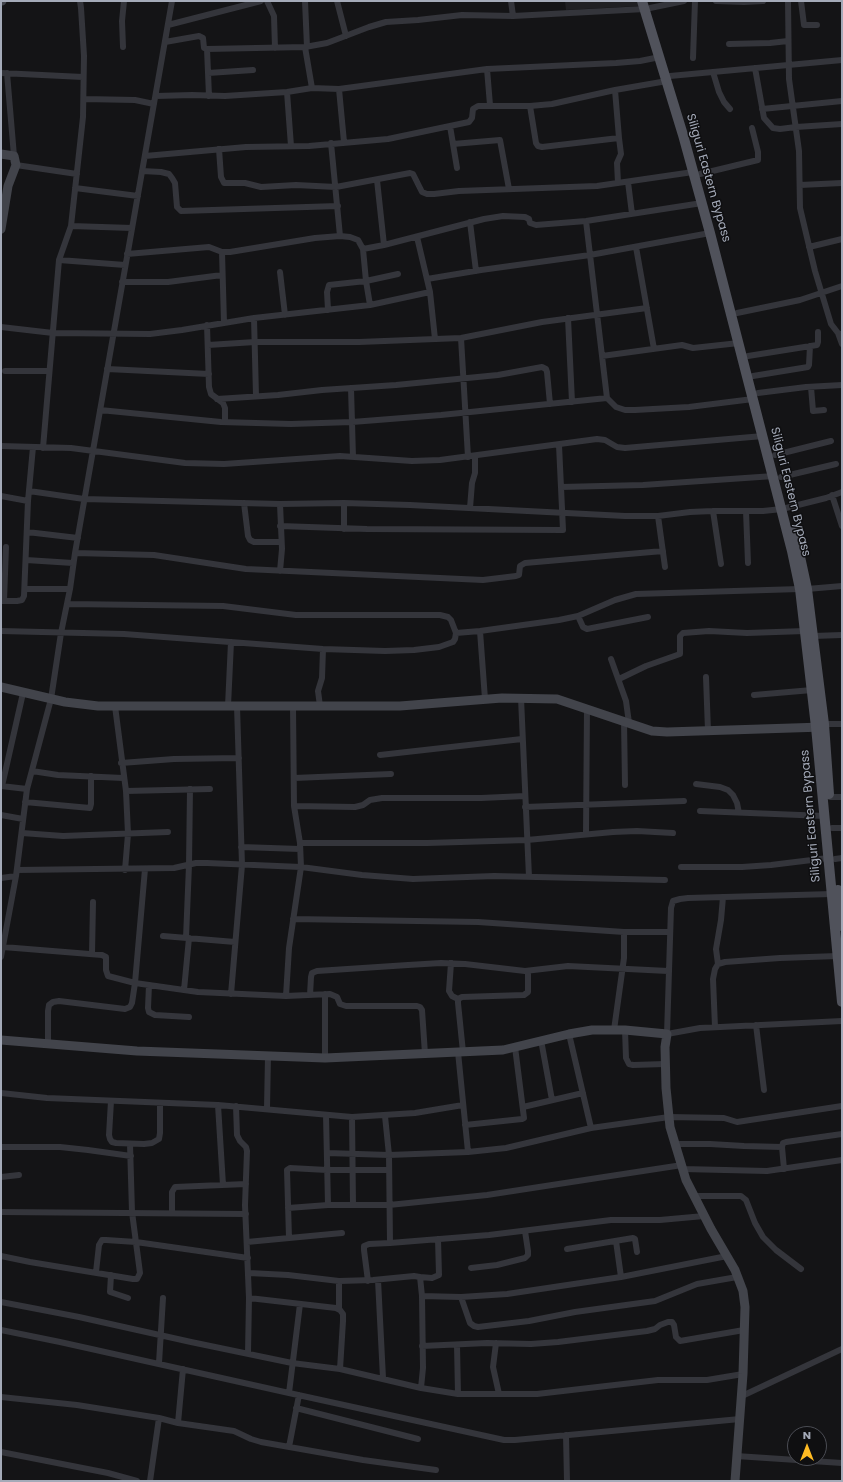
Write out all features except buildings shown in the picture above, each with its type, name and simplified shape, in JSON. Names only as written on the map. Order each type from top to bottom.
[{"type":"main road","name":"Siliguri Eastern Bypass","points":[[646,5],[660,57],[668,78]]},
{"type":"main road","name":"Siliguri Eastern Bypass","points":[[646,5],[697,173],[737,313],[753,376],[763,436],[786,508],[804,589],[830,797],[837,828],[835,858],[842,926]]},
{"type":"main road","name":"Siliguri Eastern Bypass","points":[[697,173],[702,203],[738,343],[775,455],[777,476]]},
{"type":"main road","name":"Siliguri Eastern Bypass","points":[[809,634],[812,690],[821,726],[825,816],[835,858]]},
{"type":"main road","name":"Siliguri Eastern Bypass","points":[[838,896],[838,956],[842,1002]]},
{"type":"street","points":[[43,448],[59,260],[71,226],[83,117],[82,21],[80,1]]},
{"type":"street","points":[[123,47],[122,21],[124,1]]},
{"type":"street","points":[[1,957],[4,930],[16,873],[27,789],[51,699],[61,633],[68,604],[73,563],[84,499],[172,1]]},
{"type":"street","points":[[168,25],[261,1]]},
{"type":"street","points":[[267,1],[274,16],[276,48]]},
{"type":"street","points":[[305,1],[306,47],[312,88]]},
{"type":"street","points":[[337,1],[346,36]]},
{"type":"street","points":[[511,1],[513,16]]},
{"type":"street","points":[[207,49],[306,47],[327,43],[386,22],[462,15],[513,16],[684,1]]},
{"type":"street","points":[[693,58],[695,1]]},
{"type":"street","points":[[716,1],[763,1]]},
{"type":"street","points":[[788,1],[788,65],[792,106],[800,158],[800,208],[809,247],[831,324],[840,334],[842,344]]},
{"type":"street","points":[[801,1],[804,25],[817,25]]},
{"type":"street","points":[[165,42],[199,36],[202,38],[204,48],[207,49],[209,96]]},
{"type":"street","points":[[729,44],[763,44],[788,41]]},
{"type":"street","points":[[156,96],[209,96],[287,92],[312,88],[339,88],[487,69],[616,63],[640,61],[660,57]]},
{"type":"street","points":[[145,156],[219,149],[264,146],[309,146],[388,139],[469,122],[472,118],[473,109],[475,107],[490,105],[530,106],[552,104],[668,78],[713,72],[842,60]]},
{"type":"street","points":[[755,68],[764,118],[773,128],[780,129],[842,124]]},
{"type":"street","points":[[487,69],[490,105]]},
{"type":"street","points":[[208,72],[253,70]]},
{"type":"street","points":[[713,72],[719,92],[730,110]]},
{"type":"street","points":[[1,229],[8,186],[15,161],[4,73],[83,77]]},
{"type":"street","points":[[339,88],[344,142]]},
{"type":"street","points":[[615,90],[621,154],[618,164],[618,183]]},
{"type":"street","points":[[287,92],[291,146]]},
{"type":"street","points":[[84,99],[135,100],[154,104]]},
{"type":"street","points":[[762,109],[842,101]]},
{"type":"street","points":[[530,106],[536,143],[538,146],[619,138]]},
{"type":"street","points":[[450,126],[457,168]]},
{"type":"street","points":[[219,149],[221,177],[224,182],[239,182],[260,187],[296,185],[336,187],[410,173],[413,174],[422,192],[427,194],[459,191],[597,186],[697,173],[758,160],[758,152],[752,128]]},
{"type":"street","points":[[453,144],[500,140],[509,189]]},
{"type":"street","points":[[331,144],[340,236]]},
{"type":"street","points":[[1,154],[15,161],[77,174]]},
{"type":"street","points":[[142,171],[162,172],[169,174],[175,183],[177,207],[181,211],[338,206]]},
{"type":"street","points":[[376,180],[384,245]]},
{"type":"street","points":[[628,182],[632,214]]},
{"type":"street","points":[[800,185],[842,183]]},
{"type":"street","points":[[75,188],[138,196]]},
{"type":"street","points":[[363,249],[384,245],[470,222],[503,216],[525,217],[529,219],[530,223],[536,225],[586,221],[702,203]]},
{"type":"street","points":[[586,221],[607,398],[616,407],[625,410],[689,407],[811,386],[842,385]]},
{"type":"street","points":[[470,222],[476,270]]},
{"type":"street","points":[[71,226],[132,228]]},
{"type":"street","points":[[427,279],[476,270],[590,255],[710,233]]},
{"type":"street","points":[[127,254],[209,247],[222,252],[230,252],[315,238],[340,236],[350,237],[358,240],[363,249],[370,305]]},
{"type":"street","points":[[417,236],[430,292],[434,339]]},
{"type":"street","points":[[809,247],[842,239]]},
{"type":"street","points":[[636,247],[654,349]]},
{"type":"street","points":[[222,252],[224,323]]},
{"type":"street","points":[[59,260],[125,265]]},
{"type":"street","points":[[280,272],[285,315]]},
{"type":"street","points":[[328,310],[327,292],[329,285],[366,281],[398,274]]},
{"type":"street","points":[[122,282],[168,282],[222,275]]},
{"type":"street","points":[[737,313],[773,306],[842,286]]},
{"type":"street","points":[[1,327],[53,333],[150,334],[254,318],[370,305],[430,292]]},
{"type":"street","points":[[208,345],[255,342],[352,342],[461,338],[542,322],[647,308]]},
{"type":"street","points":[[254,318],[256,396]]},
{"type":"street","points":[[568,318],[572,402]]},
{"type":"street","points":[[207,325],[209,387],[211,394],[223,403],[225,408],[225,422]]},
{"type":"street","points":[[748,356],[817,345],[818,332]]},
{"type":"street","points":[[461,338],[468,457]]},
{"type":"street","points":[[602,356],[682,346],[693,348],[738,343]]},
{"type":"street","points":[[753,376],[808,368],[810,346]]},
{"type":"street","points":[[217,399],[498,375],[542,368],[546,369],[547,372],[550,404]]},
{"type":"street","points":[[107,369],[209,374]]},
{"type":"street","points":[[5,371],[50,371]]},
{"type":"street","points":[[811,386],[813,411],[824,410]]},
{"type":"street","points":[[351,388],[353,457]]},
{"type":"street","points":[[100,410],[225,422],[291,424],[352,422],[607,398]]},
{"type":"street","points":[[1,446],[71,448],[185,463],[224,464],[316,457],[353,457],[412,461],[468,457],[597,439],[605,440],[617,447],[624,448],[763,436]]},
{"type":"street","points":[[775,455],[831,441]]},
{"type":"street","points":[[280,526],[344,529],[563,530],[558,445]]},
{"type":"street","points":[[6,547],[3,601],[22,600],[25,589],[28,501],[33,447]]},
{"type":"street","points":[[470,508],[471,486],[475,473],[475,456]]},
{"type":"street","points":[[561,487],[643,485],[777,476],[836,464]]},
{"type":"street","points":[[29,491],[84,499],[280,504],[344,503],[625,516],[658,516],[713,511],[746,512],[786,508],[842,492]]},
{"type":"street","points":[[832,495],[842,526]]},
{"type":"street","points":[[1,496],[28,501]]},
{"type":"street","points":[[244,503],[248,536],[250,540],[254,542],[282,542]]},
{"type":"street","points":[[344,503],[344,529]]},
{"type":"street","points":[[280,504],[282,542],[280,571]]},
{"type":"street","points":[[713,511],[721,564]]},
{"type":"street","points":[[746,512],[748,563]]},
{"type":"street","points":[[658,516],[665,567]]},
{"type":"street","points":[[27,532],[78,538]]},
{"type":"street","points":[[75,554],[154,555],[246,569],[483,580],[519,575],[520,566],[525,563],[663,551]]},
{"type":"street","points":[[26,560],[73,563]]},
{"type":"street","points":[[456,633],[559,620],[578,616],[615,600],[636,594],[804,589],[842,586]]},
{"type":"street","points":[[25,589],[70,590]]},
{"type":"street","points":[[1,631],[124,634],[323,649],[385,651],[439,647],[452,642],[455,639],[456,633],[451,620],[448,617],[440,615],[296,615],[222,606],[68,604]]},
{"type":"street","points":[[578,616],[583,627],[587,629],[648,617]]},
{"type":"street","points":[[480,631],[485,699]]},
{"type":"street","points":[[620,678],[646,666],[680,654],[680,636],[682,633],[709,631],[842,634]]},
{"type":"street","points":[[231,642],[233,706],[239,758],[242,865],[231,994]]},
{"type":"street","points":[[320,706],[318,691],[322,678],[323,649]]},
{"type":"street","points":[[612,659],[620,678],[626,701],[627,722],[625,785]]},
{"type":"street","points":[[706,677],[708,730]]},
{"type":"street","points":[[1,687],[65,702],[98,706],[400,706],[485,699],[556,698],[652,730],[667,732],[842,724]]},
{"type":"street","points":[[754,695],[812,690]]},
{"type":"street","points":[[23,693],[2,786],[27,789]]},
{"type":"street","points":[[521,698],[529,878]]},
{"type":"street","points":[[115,706],[121,763],[126,791],[128,834],[125,870]]},
{"type":"street","points":[[286,996],[288,956],[301,867],[300,846],[294,806],[293,706]]},
{"type":"street","points":[[586,834],[585,805],[587,708]]},
{"type":"street","points":[[380,755],[522,739]]},
{"type":"street","points":[[121,763],[174,759],[239,758]]},
{"type":"street","points":[[32,771],[58,775],[123,778]]},
{"type":"street","points":[[294,778],[391,774]]},
{"type":"street","points":[[25,802],[90,808],[92,804],[91,776]]},
{"type":"street","points":[[696,784],[720,787],[728,790],[733,795],[737,803],[739,813]]},
{"type":"street","points":[[184,990],[187,938],[190,789]]},
{"type":"street","points":[[126,791],[210,789]]},
{"type":"street","points":[[294,806],[355,806],[363,805],[370,800],[382,798],[481,798],[525,796]]},
{"type":"street","points":[[830,797],[842,797]]},
{"type":"street","points":[[525,807],[684,801]]},
{"type":"street","points":[[700,811],[825,816]]},
{"type":"street","points":[[1,815],[23,819]]},
{"type":"street","points":[[241,847],[427,844],[527,840],[637,831],[673,833]]},
{"type":"street","points":[[22,833],[48,836],[168,832]]},
{"type":"street","points":[[682,867],[771,866],[835,858]]},
{"type":"street","points":[[1,878],[16,873],[174,868],[207,863],[301,867],[362,875],[413,879],[494,876],[665,880]]},
{"type":"street","points":[[48,1044],[48,1011],[53,1002],[59,1001],[125,1009],[130,1008],[135,983],[145,869]]},
{"type":"street","points":[[735,1481],[742,1396],[745,1307],[743,1291],[737,1277],[686,1180],[670,1127],[666,1088],[665,1048],[667,1034],[671,908],[674,902],[680,899],[688,898],[838,896]]},
{"type":"street","points":[[715,1027],[713,979],[715,969],[718,964],[716,949],[721,920],[722,897]]},
{"type":"street","points":[[92,954],[93,902]]},
{"type":"street","points":[[293,919],[478,922],[624,932],[670,932]]},
{"type":"street","points":[[614,1030],[625,952],[624,932]]},
{"type":"street","points":[[163,936],[235,942]]},
{"type":"street","points":[[3,947],[102,955],[106,957],[106,970],[108,976],[135,983],[184,990],[231,994],[286,996],[325,994],[334,995],[337,997],[340,1004],[346,1006],[420,1007],[422,1010],[425,1054]]},
{"type":"street","points":[[718,964],[725,962],[780,958],[838,956]]},
{"type":"street","points":[[310,995],[312,973],[451,963],[528,970],[568,966],[668,971]]},
{"type":"street","points":[[451,963],[450,991],[452,996],[458,999],[462,997],[524,995],[528,992],[528,970]]},
{"type":"street","points":[[149,985],[149,1012],[155,1015],[189,1017]]},
{"type":"street","points":[[325,994],[325,1058]]},
{"type":"street","points":[[458,999],[463,1105],[468,1152]]},
{"type":"street","points":[[1,1040],[137,1052],[325,1058],[503,1050],[541,1040],[592,1030],[625,1030],[667,1034],[682,1030],[715,1027],[842,1021]]},
{"type":"street","points":[[756,1025],[764,1090]]},
{"type":"street","points":[[625,1030],[626,1058],[629,1064],[666,1064]]},
{"type":"street","points":[[569,1034],[591,1128]]},
{"type":"street","points":[[541,1040],[552,1100]]},
{"type":"street","points":[[465,1124],[522,1119],[524,1116],[515,1047]]},
{"type":"street","points":[[267,1108],[268,1056]]},
{"type":"street","points":[[1,1093],[47,1098],[267,1108],[352,1117],[415,1113],[463,1105]]},
{"type":"street","points":[[523,1107],[583,1093]]},
{"type":"street","points":[[111,1101],[110,1139],[112,1142],[130,1144],[152,1142],[159,1139],[160,1103]]},
{"type":"street","points":[[218,1105],[223,1185]]},
{"type":"street","points":[[236,1106],[237,1135],[246,1147],[247,1151],[246,1214],[249,1273],[248,1353]]},
{"type":"street","points":[[327,1153],[389,1154],[468,1152],[506,1148],[591,1128],[669,1117],[724,1118],[737,1122],[842,1106]]},
{"type":"street","points":[[326,1115],[328,1205]]},
{"type":"street","points":[[385,1116],[389,1154],[390,1243]]},
{"type":"street","points":[[352,1117],[353,1205]]},
{"type":"street","points":[[784,1169],[783,1143],[842,1134]]},
{"type":"street","points":[[1,1256],[138,1279],[140,1273],[132,1212],[130,1144]]},
{"type":"street","points":[[676,1144],[782,1147]]},
{"type":"street","points":[[1,1147],[60,1147],[131,1156]]},
{"type":"street","points":[[288,1208],[328,1205],[390,1205],[487,1196],[682,1167],[767,1171],[842,1160]]},
{"type":"street","points":[[289,1238],[287,1170],[290,1168],[327,1170],[389,1170]]},
{"type":"street","points":[[1,1177],[19,1175]]},
{"type":"street","points":[[172,1213],[172,1192],[175,1187],[246,1184]]},
{"type":"street","points":[[694,1196],[742,1196],[746,1200],[755,1223],[763,1237],[776,1250],[802,1269]]},
{"type":"street","points":[[1,1212],[246,1214]]},
{"type":"street","points":[[368,1281],[364,1246],[369,1244],[525,1231],[611,1220],[660,1220],[704,1216]]},
{"type":"street","points":[[471,1268],[497,1265],[525,1258],[528,1255],[528,1251],[525,1231]]},
{"type":"street","points":[[247,1242],[342,1233]]},
{"type":"street","points":[[567,1249],[634,1238],[637,1252]]},
{"type":"street","points":[[249,1273],[288,1275],[339,1281],[368,1281],[414,1276],[432,1278],[438,1275],[438,1239]]},
{"type":"street","points":[[96,1272],[99,1245],[102,1240],[136,1242],[248,1258]]},
{"type":"street","points":[[616,1241],[621,1277]]},
{"type":"street","points":[[422,1296],[461,1297],[508,1294],[621,1277],[726,1256]]},
{"type":"street","points":[[111,1275],[110,1292],[128,1298]]},
{"type":"street","points":[[420,1277],[422,1296],[421,1388]]},
{"type":"street","points":[[461,1297],[470,1322],[474,1326],[478,1327],[529,1321],[575,1312],[655,1301],[697,1284],[737,1277]]},
{"type":"street","points":[[378,1280],[383,1378]]},
{"type":"street","points":[[339,1281],[339,1310]]},
{"type":"street","points":[[158,1363],[163,1298]]},
{"type":"street","points":[[249,1298],[339,1310],[343,1314],[340,1369]]},
{"type":"street","points":[[1,1302],[292,1362],[340,1369],[421,1388],[458,1394],[537,1394],[658,1380],[707,1380],[743,1374]]},
{"type":"street","points":[[289,1394],[300,1304]]},
{"type":"street","points":[[422,1346],[496,1343],[531,1344],[584,1339],[647,1331],[655,1329],[660,1324],[668,1322],[672,1322],[674,1324],[676,1337],[680,1341],[744,1330]]},
{"type":"street","points":[[1,1330],[158,1363],[289,1394],[504,1440],[740,1419]]},
{"type":"street","points":[[496,1343],[494,1367],[498,1394]]},
{"type":"street","points":[[457,1344],[458,1394]]},
{"type":"street","points":[[742,1396],[842,1349]]},
{"type":"street","points":[[178,1423],[183,1369]]},
{"type":"street","points":[[289,1447],[299,1395]]},
{"type":"street","points":[[1,1397],[70,1404],[159,1418],[178,1423],[234,1431],[256,1440],[289,1447],[363,1460],[436,1470]]},
{"type":"street","points":[[296,1408],[418,1439]]},
{"type":"street","points":[[150,1481],[159,1418]]},
{"type":"street","points":[[566,1435],[567,1481]]},
{"type":"street","points":[[1,1452],[108,1473],[137,1481]]},
{"type":"street","points":[[736,1456],[842,1463]]},
{"type":"shaded area","points":[[565,1],[637,1],[639,6],[566,10]]}]
